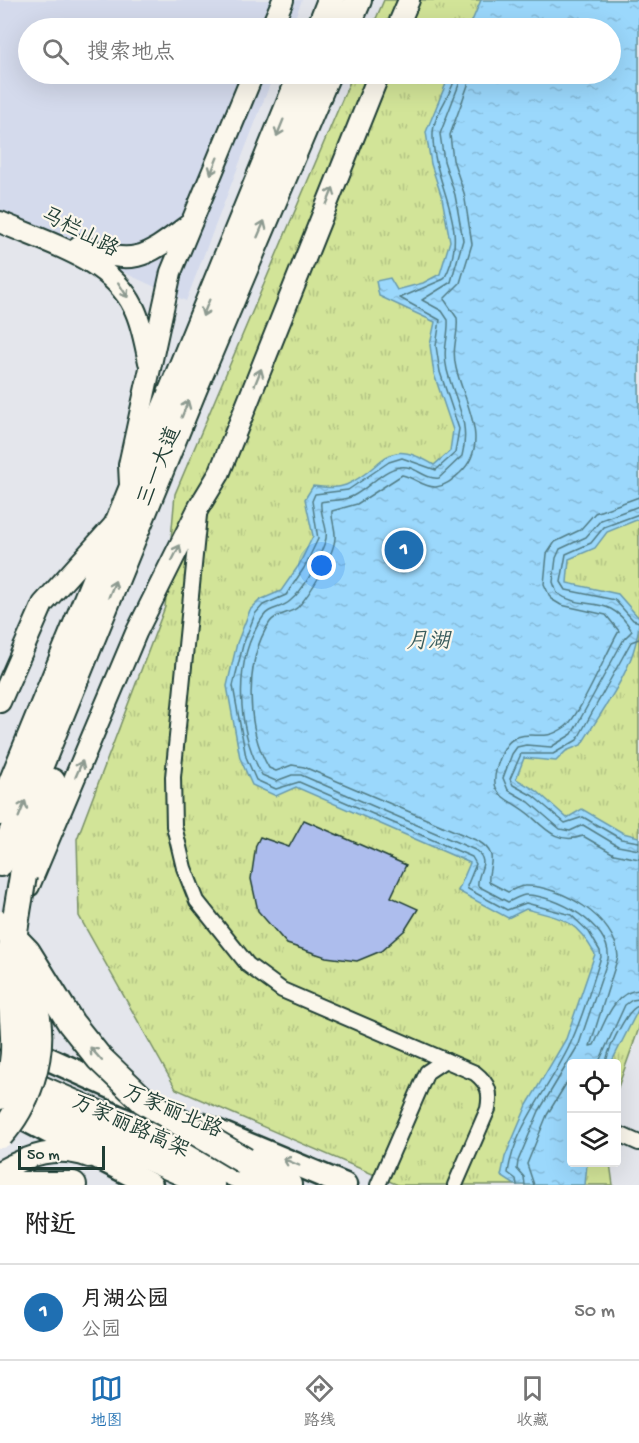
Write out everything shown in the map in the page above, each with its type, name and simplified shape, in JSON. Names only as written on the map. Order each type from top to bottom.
[{"type":"highway","points":[[324,18],[332,0]]},
{"type":"highway","points":[[350,18],[358,0]]},
{"type":"highway","name":"三一大道","points":[[0,812],[117,521],[131,492],[298,84]]},
{"type":"highway","name":"三一大道","points":[[0,863],[193,390],[323,84]]},
{"type":"highway","points":[[0,766],[72,599],[99,567]]},
{"type":"highway","points":[[0,1094],[10,1071],[13,1053],[10,967],[24,868],[40,812],[63,754],[98,625]]},
{"type":"highway","points":[[0,924],[27,951],[71,1023],[92,1049],[143,1100],[288,1185]]},
{"type":"highway","points":[[0,963],[27,993],[37,1016],[38,1040],[34,1066],[20,1108],[0,1135]]},
{"type":"highway","name":"万家丽路高架","points":[[0,1071],[261,1185]]},
{"type":"highway","name":"万家丽路高架","points":[[0,1094],[211,1185]]},
{"type":"highway","points":[[7,1185],[73,1185]]},
{"type":"main road","points":[[275,18],[283,0]]},
{"type":"main road","points":[[402,18],[409,0]]},
{"type":"main road","points":[[131,492],[129,465],[171,272],[249,84]]},
{"type":"main road","points":[[44,1057],[18,1019],[11,997],[9,971],[16,919],[136,633],[219,474],[376,84]]},
{"type":"main road","name":"马栏山路","points":[[0,210],[106,256],[131,258],[152,252],[191,223]]},
{"type":"main road","name":"马栏山路","points":[[0,222],[88,262],[115,278],[135,308],[150,367]]},
{"type":"main road","points":[[0,702],[43,604],[117,521]]},
{"type":"main road","points":[[0,1024],[11,997]]},
{"type":"main road","name":"万家丽北路","points":[[0,1037],[345,1185]]},
{"type":"main road","points":[[0,1106],[151,1185]]},
{"type":"main road","points":[[0,1171],[31,1155],[49,1151],[83,1155],[121,1169]]},
{"type":"street","points":[[200,507],[173,777],[174,826],[184,868],[196,901],[248,965],[282,990],[445,1060],[483,1079],[490,1097],[488,1109],[455,1185]]},
{"type":"street","points":[[419,1049],[427,1072]]},
{"type":"street","points":[[378,1185],[427,1072],[445,1060]]},
{"type":"street","points":[[621,1135],[639,1143]]},
{"type":"shaded area","points":[[0,0],[302,0],[295,18],[18,18],[18,84],[270,84],[186,301],[0,216]]},
{"type":"green space","points":[[384,0],[639,0],[639,1028],[621,1079],[621,1059],[567,1059],[567,1167],[611,1167],[613,1185],[398,1185],[176,1089],[79,916],[77,839],[165,607],[175,494],[349,84],[621,84],[621,18],[376,18]]},
{"type":"water","name":"月湖","points":[[481,0],[639,0],[639,519],[607,532],[595,548],[569,559],[567,583],[618,594],[639,618],[637,635],[633,652],[619,684],[581,745],[566,751],[556,761],[524,758],[516,779],[537,791],[567,818],[582,809],[623,833],[639,837],[639,1008],[613,1059],[567,1059],[567,1167],[587,1167],[585,1185],[515,1185],[501,1176],[505,1157],[527,1105],[566,1039],[595,954],[588,942],[574,927],[559,918],[526,909],[508,918],[458,891],[470,863],[296,787],[276,796],[252,785],[240,758],[227,686],[237,643],[250,610],[260,600],[281,591],[299,565],[313,536],[305,499],[313,486],[346,485],[394,453],[417,456],[434,465],[450,451],[453,430],[434,374],[430,345],[435,322],[379,296],[376,281],[390,278],[397,290],[423,283],[440,274],[450,241],[442,198],[431,164],[426,132],[446,84],[621,84],[621,18],[473,18]]},
{"type":"building","points":[[304,820],[406,865],[391,897],[418,909],[405,930],[381,951],[357,961],[326,957],[287,944],[258,911],[251,879],[256,845],[260,837],[289,847]]},
{"type":"place","name":"月湖公园","points":[[404,550]]}]
